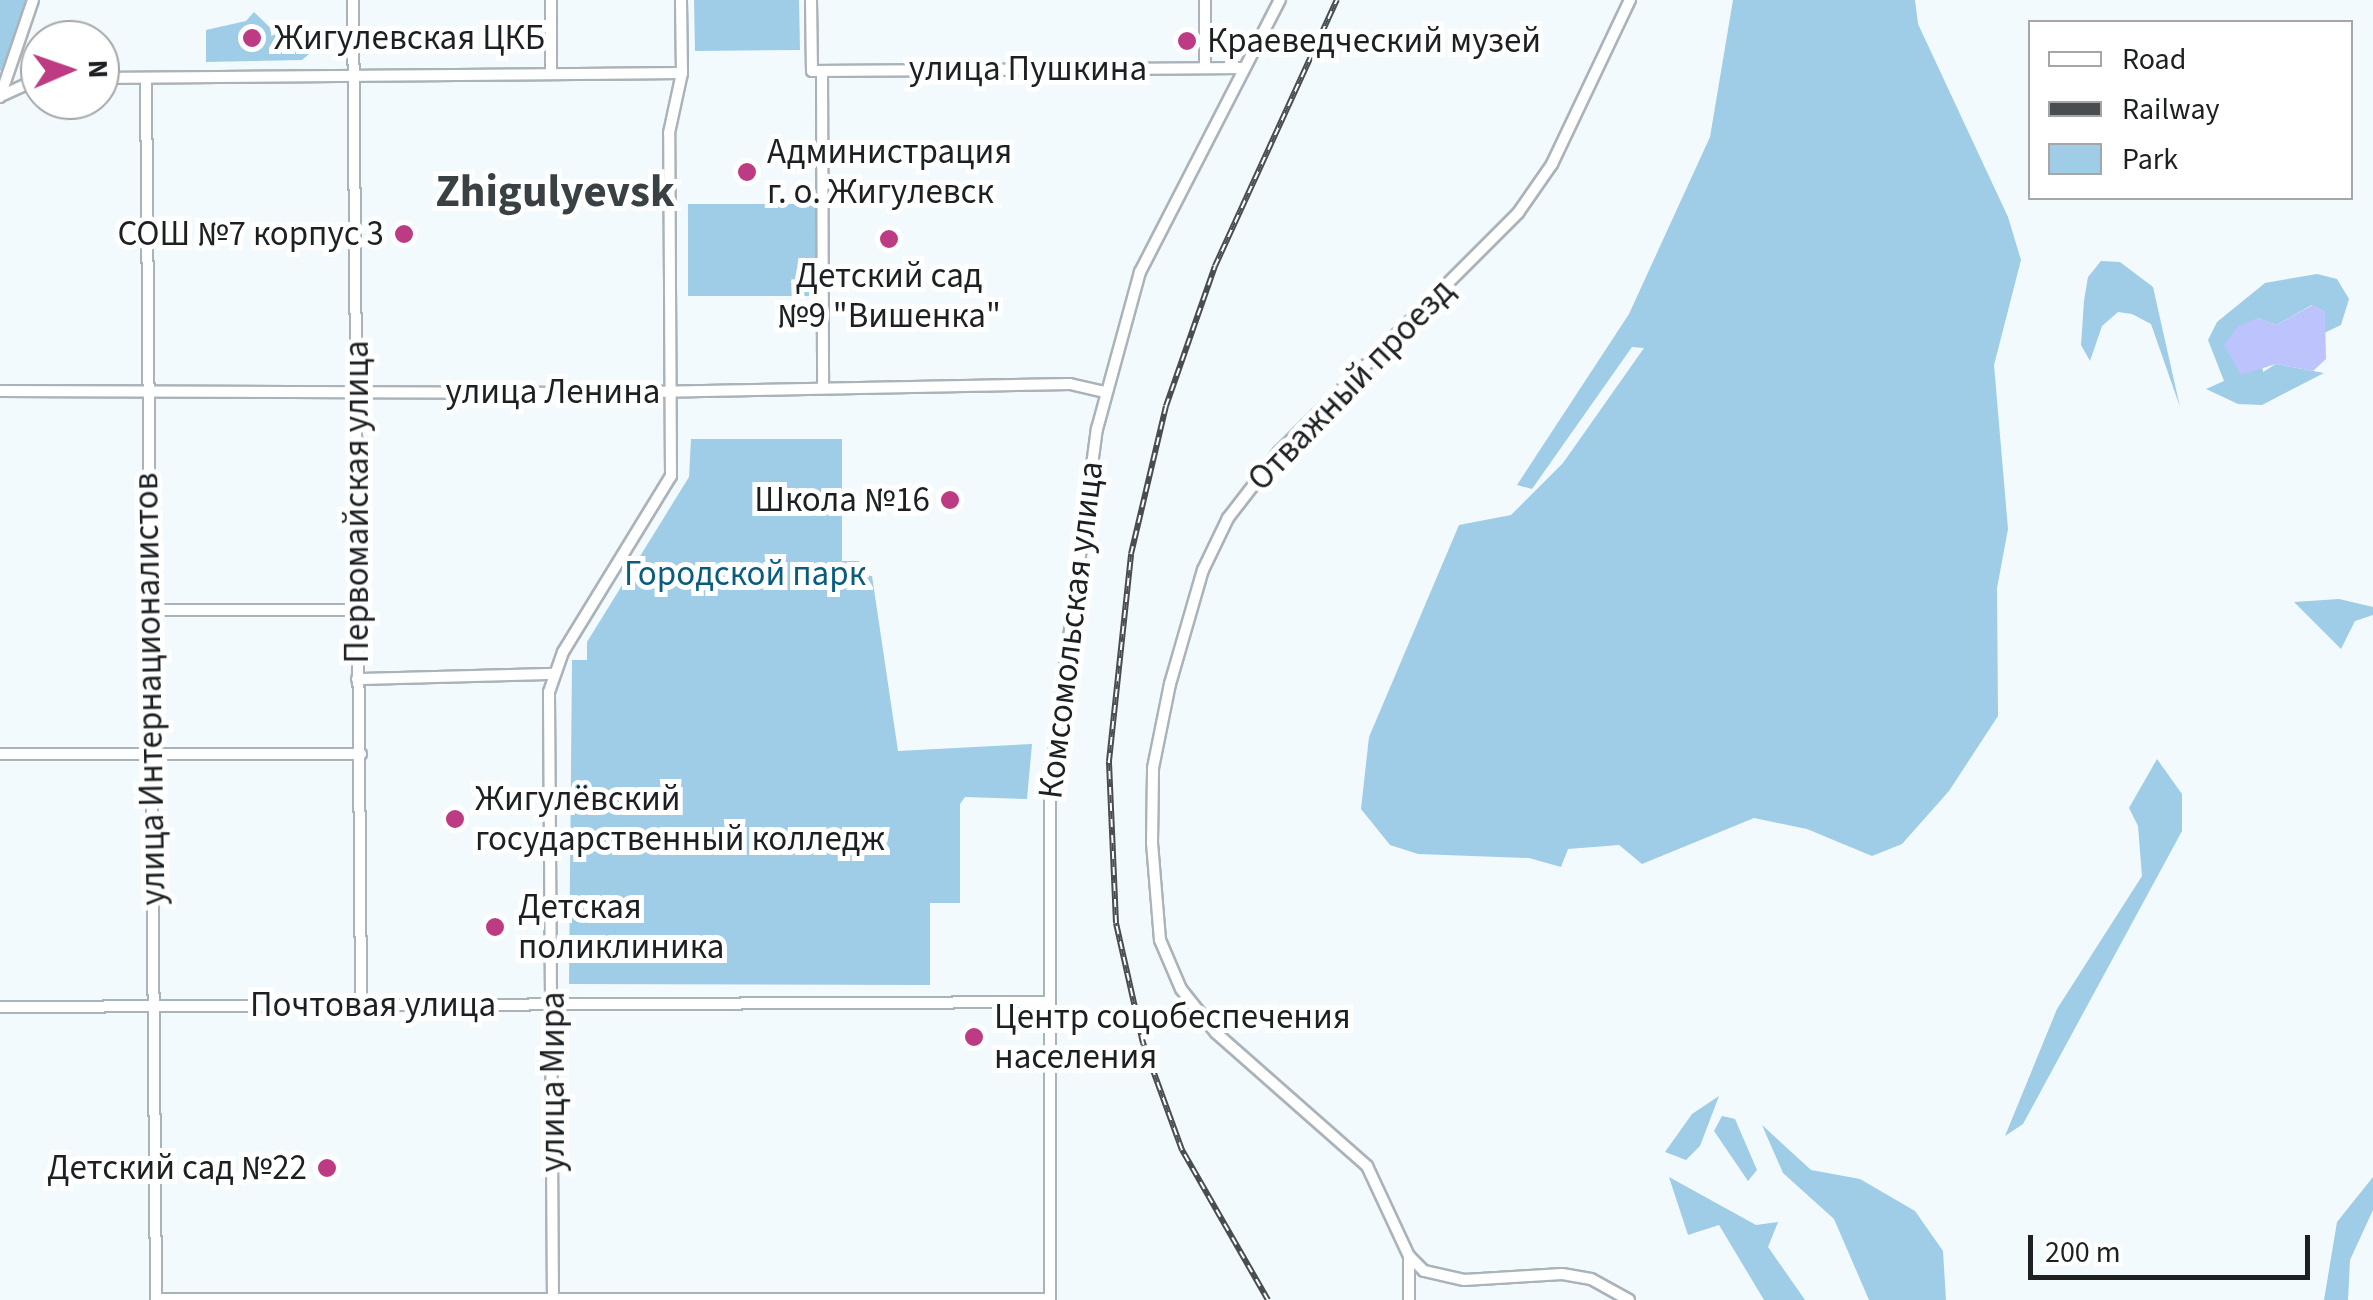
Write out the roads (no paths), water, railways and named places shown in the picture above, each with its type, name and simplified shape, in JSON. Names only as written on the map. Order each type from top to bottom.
[{"type":"street","points":[[1,96],[33,0]]},
{"type":"street","name":"Первомайская улица","points":[[353,0],[361,1004]]},
{"type":"street","points":[[551,0],[552,74]]},
{"type":"street","points":[[357,679],[552,674],[667,486],[672,392],[669,134],[682,72],[681,0]]},
{"type":"street","points":[[811,0],[817,71],[823,386]]},
{"type":"street","points":[[1205,0],[1205,68]]},
{"type":"street","name":"Комсомольская улица","points":[[1050,1300],[1050,780],[1104,392],[1140,272],[1280,0]]},
{"type":"street","name":"Отважный проезд","points":[[1409,1256],[1367,1166],[1216,1032],[1168,967],[1153,881],[1160,727],[1204,570],[1228,518],[1279,452],[1518,214],[1552,164],[1630,0]]},
{"type":"street","name":"улица Пушкина","points":[[817,71],[1243,68]]},
{"type":"street","points":[[120,78],[682,72]]},
{"type":"street","name":"улица Интернационалистов","points":[[146,78],[145,390],[156,1299]]},
{"type":"street","name":"улица Ленина","points":[[0,391],[672,392],[1070,384],[1104,392]]},
{"type":"street","points":[[149,610],[357,610]]},
{"type":"street","name":"улица Мира","points":[[552,674],[554,1299]]},
{"type":"street","points":[[0,754],[360,754]]},
{"type":"street","name":"Почтовая улица","points":[[0,1007],[1047,1002]]},
{"type":"street","points":[[1409,1256],[1409,1300]]},
{"type":"street","points":[[1409,1256],[1442,1279],[1562,1274],[1591,1279],[1629,1300]]},
{"type":"street","points":[[156,1299],[1050,1300]]},
{"type":"railway","points":[[1268,1300],[1182,1150],[1143,1043],[1116,923],[1109,761],[1131,554],[1166,406],[1215,266],[1337,0]]},
{"type":"place","name":"Жигулевская ЦКБ","points":[[252,38]]},
{"type":"place","name":"Краеведческий музей","points":[[1187,41]]},
{"type":"place","name":"Администрация г. о. Жигулевск","points":[[747,172]]},
{"type":"place","name":"СОШ №7 корпус 3","points":[[404,234]]},
{"type":"place","name":"Детский сад №9 \"Вишенка\"","points":[[889,239]]},
{"type":"place","name":"Школа №16","points":[[950,500]]},
{"type":"place","name":"Жигулёвский государственный колледж","points":[[455,819]]},
{"type":"place","name":"Детская поликлиника","points":[[495,927]]},
{"type":"place","name":"Центр соцобеспечения населения","points":[[974,1037]]},
{"type":"place","name":"Детский сад №22","points":[[327,1168]]},
{"type":"district","name":"Zhigulyevsk","points":[[555,193]]},
{"type":"park label","name":"Городской парк","points":[[745,574]]}]
